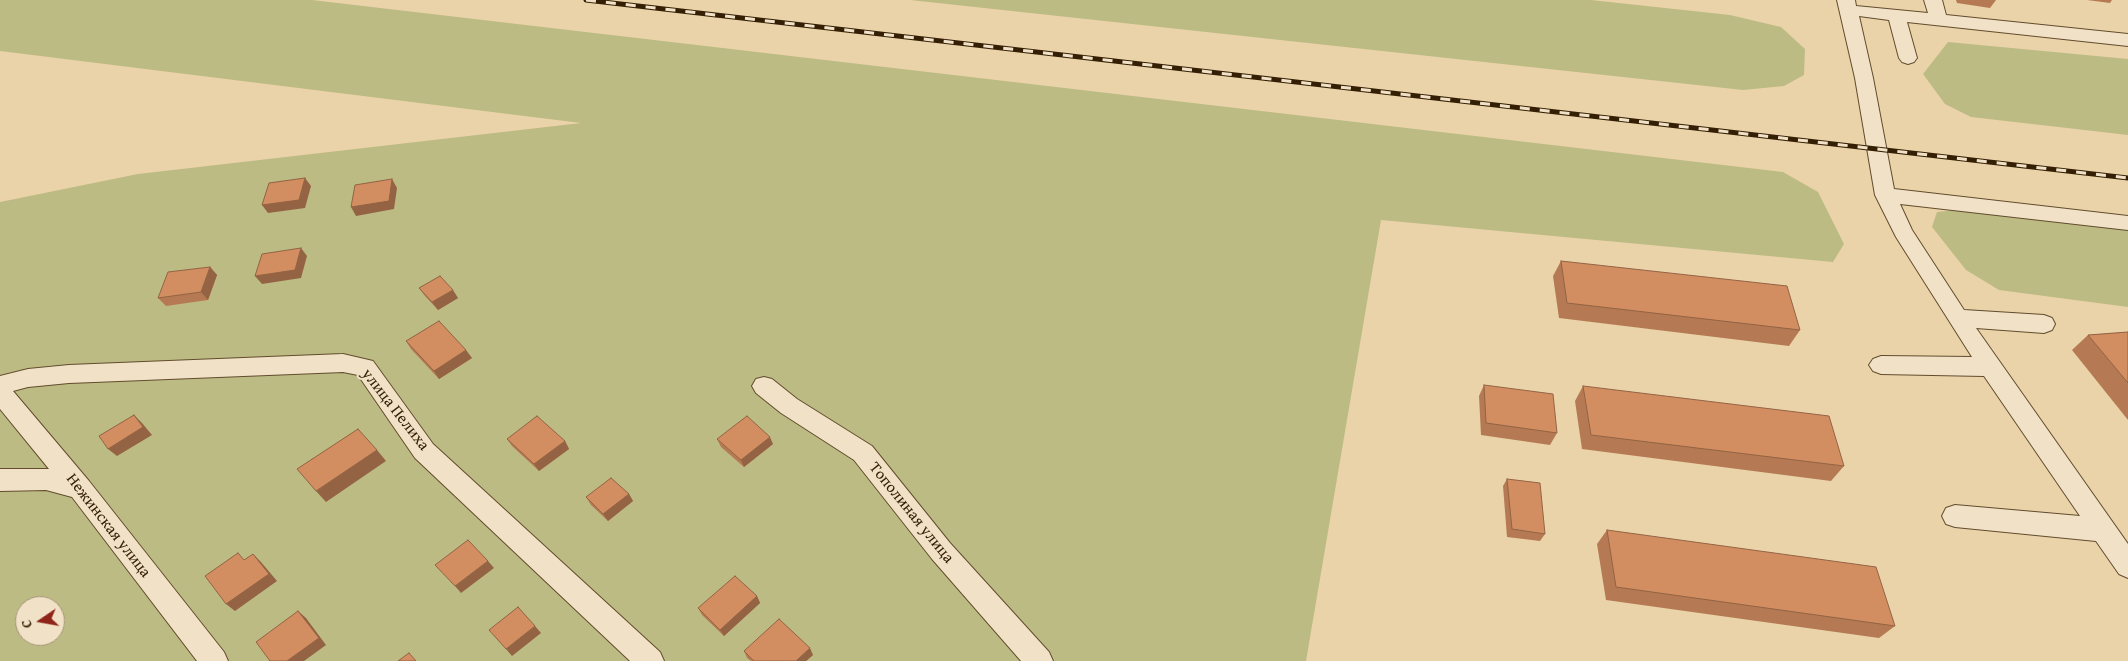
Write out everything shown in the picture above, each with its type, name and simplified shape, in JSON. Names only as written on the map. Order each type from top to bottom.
[{"type":"street","points":[[1934,0],[1939,20]]},
{"type":"street","points":[[2128,40],[1898,16],[1847,5],[1864,78],[1885,195],[1903,232],[1990,367],[2128,566]]},
{"type":"street","points":[[1898,16],[1908,58]]},
{"type":"street","points":[[1885,195],[2128,223]]},
{"type":"street","points":[[1957,318],[2044,324]]},
{"type":"street","name":"улица Пелиха","points":[[0,385],[28,378],[69,374],[344,362],[365,366],[424,450],[650,661]]},
{"type":"street","points":[[1881,365],[1990,367]]},
{"type":"street","name":"Тополиная улица","points":[[764,386],[789,406],[863,454],[940,551],[1038,661]]},
{"type":"street","name":"Нежинская улица","points":[[0,392],[80,489],[214,661]]},
{"type":"street","points":[[0,480],[46,479],[80,489]]},
{"type":"street","points":[[1955,516],[2103,530]]},
{"type":"shaded area","points":[[0,0],[312,0],[1783,172],[1818,192],[1844,244],[1833,262],[1381,220],[1306,661],[0,661],[0,202],[138,174],[581,123],[0,51]]},
{"type":"shaded area","points":[[910,0],[1591,0],[1730,15],[1781,27],[1805,49],[1804,75],[1784,86],[1743,90]]},
{"type":"shaded area","points":[[1948,42],[2128,59],[2128,135],[1971,117],[1945,104],[1923,74]]},
{"type":"shaded area","points":[[1967,209],[2128,225],[2128,307],[1999,290],[1966,270],[1932,227],[1937,212]]},
{"type":"building","points":[[305,178],[299,200],[262,205],[269,183]]},
{"type":"building","points":[[392,179],[389,201],[351,207],[355,185]]},
{"type":"building","points":[[301,248],[295,270],[255,276],[262,254]]},
{"type":"building","points":[[1561,261],[1787,286],[1800,330],[1567,303]]},
{"type":"building","points":[[210,267],[201,292],[158,298],[168,272]]},
{"type":"building","points":[[440,276],[453,290],[432,302],[419,288]]},
{"type":"building","points":[[439,321],[466,350],[434,371],[406,341]]},
{"type":"building","points":[[2128,332],[2128,383],[2088,335]]},
{"type":"building","points":[[1484,385],[1553,394],[1557,433],[1486,423]]},
{"type":"building","points":[[1583,386],[1829,416],[1844,466],[1591,435]]},
{"type":"building","points":[[134,415],[143,427],[108,449],[99,436]]},
{"type":"building","points":[[537,416],[565,441],[534,464],[507,439]]},
{"type":"building","points":[[747,416],[770,437],[741,460],[717,439]]},
{"type":"building","points":[[358,429],[377,450],[316,491],[297,469]]},
{"type":"building","points":[[611,478],[629,494],[603,514],[586,497]]},
{"type":"building","points":[[1507,479],[1540,483],[1545,534],[1512,529]]},
{"type":"building","points":[[1607,530],[1876,567],[1895,626],[1616,587]]},
{"type":"building","points":[[468,540],[488,561],[455,586],[435,565]]},
{"type":"building","points":[[238,553],[244,560],[253,554],[269,574],[226,604],[205,576]]},
{"type":"building","points":[[735,576],[757,596],[720,630],[698,608]]},
{"type":"building","points":[[518,607],[535,626],[506,649],[489,630]]},
{"type":"building","points":[[298,611],[319,638],[287,661],[270,661],[256,642]]},
{"type":"building","points":[[779,619],[810,648],[796,661],[754,661],[744,651]]},
{"type":"building","points":[[409,653],[416,661],[398,661]]},
{"type":"railway","points":[[586,0],[2128,178]]}]
